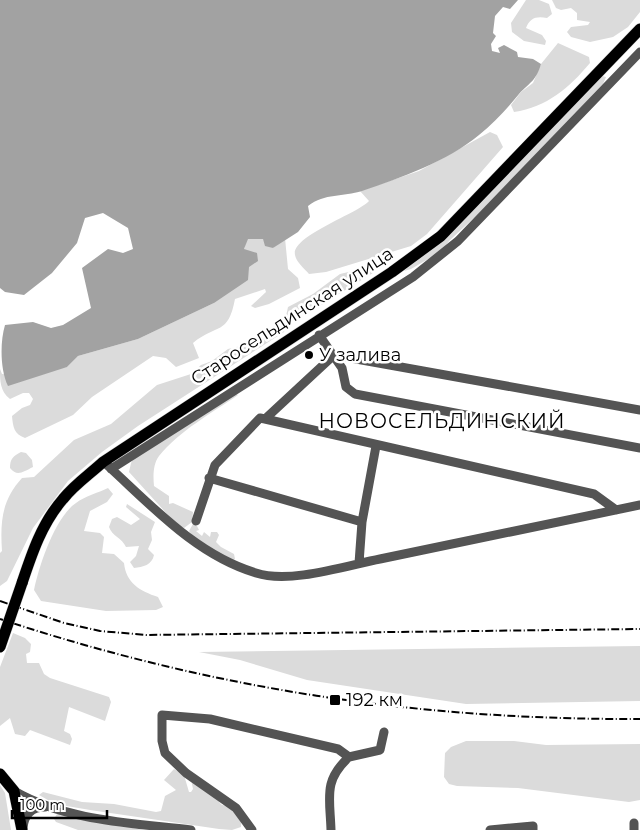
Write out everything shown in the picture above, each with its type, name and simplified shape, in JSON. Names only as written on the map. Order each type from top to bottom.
[{"type":"main road","name":"Старосельдинская улица","points":[[0,647],[35,546],[48,519],[63,498],[107,465],[392,272],[441,236],[640,29]]},
{"type":"main road","points":[[0,774],[14,791],[23,830]]},
{"type":"street","points":[[640,52],[458,241],[400,284],[107,465],[205,550],[258,574],[299,574],[640,505]]},
{"type":"street","points":[[392,272],[400,284]]},
{"type":"street","points":[[319,335],[342,368],[346,387],[355,394],[640,448]]},
{"type":"street","points":[[334,355],[640,410]]},
{"type":"street","points":[[265,418],[334,355]]},
{"type":"street","points":[[196,521],[209,478],[215,465],[260,418],[376,446],[594,494],[616,510]]},
{"type":"street","points":[[359,563],[362,522],[376,446]]},
{"type":"street","points":[[209,478],[362,522]]},
{"type":"street","points":[[252,830],[236,808],[186,773],[165,752],[162,741],[162,715],[210,719],[236,724],[338,749],[349,757]]},
{"type":"street","points":[[331,830],[331,778],[349,757],[380,750],[384,732]]},
{"type":"street","points":[[14,791],[48,807],[81,814],[191,830]]},
{"type":"street","points":[[23,830],[26,815],[38,807],[48,807]]},
{"type":"street","points":[[490,830],[533,828]]},
{"type":"shaded area","points":[[0,0],[518,0],[510,9],[503,7],[495,16],[493,33],[496,36],[491,44],[492,51],[500,53],[498,48],[504,45],[517,52],[518,57],[533,59],[541,64],[535,78],[500,116],[479,135],[453,153],[423,168],[377,186],[314,202],[308,206],[310,217],[298,232],[273,248],[265,246],[263,239],[248,239],[244,249],[257,253],[258,261],[249,267],[248,280],[214,303],[138,339],[78,356],[67,367],[8,386],[3,372],[2,356],[2,339],[5,325],[33,322],[51,328],[63,325],[91,308],[82,268],[108,249],[123,253],[133,249],[128,228],[103,213],[85,218],[77,243],[52,273],[24,295],[5,292],[0,288]]},
{"type":"shaded area","points":[[526,0],[539,0],[549,4],[552,14],[547,18],[534,18],[526,28],[542,35],[546,41],[545,45],[524,41],[512,32],[511,23]]},
{"type":"shaded area","points":[[552,0],[640,0],[640,12],[628,27],[613,37],[590,42],[571,37],[567,32],[571,27],[588,25],[590,22],[577,20],[577,13],[571,8],[561,10],[556,8]]},
{"type":"shaded area","points":[[558,43],[589,57],[590,63],[565,88],[547,101],[537,106],[514,112],[511,105],[521,92],[533,83],[541,64]]},
{"type":"shaded area","points":[[602,76],[606,77],[603,84],[477,215],[449,241],[442,251],[404,271]]},
{"type":"shaded area","points":[[490,132],[497,135],[503,147],[427,234],[411,246],[326,272],[309,274],[297,260],[295,255],[297,248],[303,240],[369,201],[360,191],[419,171]]},
{"type":"shaded area","points":[[285,238],[288,269],[298,278],[300,288],[269,304],[255,308],[251,306],[266,292],[265,289],[235,299],[229,319],[225,324],[193,343],[199,358],[176,367],[166,358],[153,356],[92,397],[73,415],[25,438],[16,432],[12,416],[22,408],[30,405],[33,399],[29,393],[23,393],[10,399],[2,389],[0,369],[2,374],[67,367],[78,356],[138,339],[214,303],[244,249],[247,239],[263,239],[273,248]]},
{"type":"shaded area","points":[[365,268],[376,271],[323,304],[293,318],[286,316],[288,307],[313,294],[340,274]]},
{"type":"shaded area","points":[[284,318],[287,322],[284,332],[138,426],[102,452],[68,481],[33,528],[7,581],[0,586],[2,521],[10,494],[22,478],[34,477],[74,440],[111,424],[157,385],[191,374],[201,365],[212,361],[228,349],[245,345],[273,328]]},
{"type":"shaded area","points":[[235,393],[238,395],[176,438],[159,456],[156,463],[154,486],[169,496],[169,504],[173,503],[193,512],[192,522],[184,528],[177,525],[129,472],[131,463],[135,456]]},
{"type":"shaded area","points":[[21,452],[26,453],[32,460],[33,467],[18,473],[10,468],[10,465],[12,458]]},
{"type":"shaded area","points":[[108,488],[113,494],[107,502],[90,511],[84,531],[100,533],[104,537],[102,553],[114,554],[124,563],[125,570],[131,581],[145,592],[158,597],[163,607],[156,610],[106,611],[41,601],[34,590],[36,580],[49,543],[61,519],[68,510],[87,496]]},
{"type":"shaded area","points":[[127,504],[155,522],[151,532],[152,540],[148,549],[154,555],[147,565],[141,567],[134,568],[130,562],[136,556],[139,546],[126,547],[112,533],[109,527],[112,519],[117,517],[131,525],[140,519],[126,507]]},
{"type":"shaded area","points":[[193,524],[197,526],[199,530],[196,531],[202,536],[204,532],[210,537],[211,532],[217,532],[219,535],[216,542],[234,554],[235,559],[232,561],[194,538],[189,531]]},
{"type":"shaded area","points":[[13,633],[25,638],[31,644],[30,652],[26,654],[27,663],[39,663],[44,674],[50,678],[109,697],[111,702],[105,721],[69,707],[64,731],[70,734],[72,739],[70,745],[30,730],[25,736],[15,734],[10,718],[0,726],[0,667]]},
{"type":"shaded area","points":[[640,646],[640,701],[466,704],[307,680],[240,660],[199,652]]},
{"type":"shaded area","points":[[466,741],[514,741],[546,745],[640,744],[640,800],[629,802],[518,788],[457,786],[449,784],[444,777],[445,753],[451,747]]},
{"type":"shaded area","points":[[174,769],[184,775],[189,792],[193,789],[191,779],[220,797],[219,802],[222,805],[230,806],[242,813],[241,827],[232,830],[219,829],[90,810],[55,804],[39,795],[43,792],[82,802],[114,804],[156,812],[161,811],[165,796],[176,790],[164,780]]},
{"type":"shaded area","points":[[0,785],[5,793],[11,830],[0,830]]},
{"type":"shaded area","points":[[57,814],[143,830],[78,830],[56,822],[54,819]]},
{"type":"railway","points":[[0,601],[64,623],[100,631],[146,635],[640,629]]},
{"type":"railway","points":[[0,619],[158,664],[237,682],[316,696],[476,714],[557,718],[640,719]]},
{"type":"place","name":"У залива","points":[[309,355]]},
{"type":"place","name":"192 км","points":[[335,700]]},
{"type":"district","name":"НОВОСЕЛЬДИНСКИЙ","points":[[442,421]]}]
